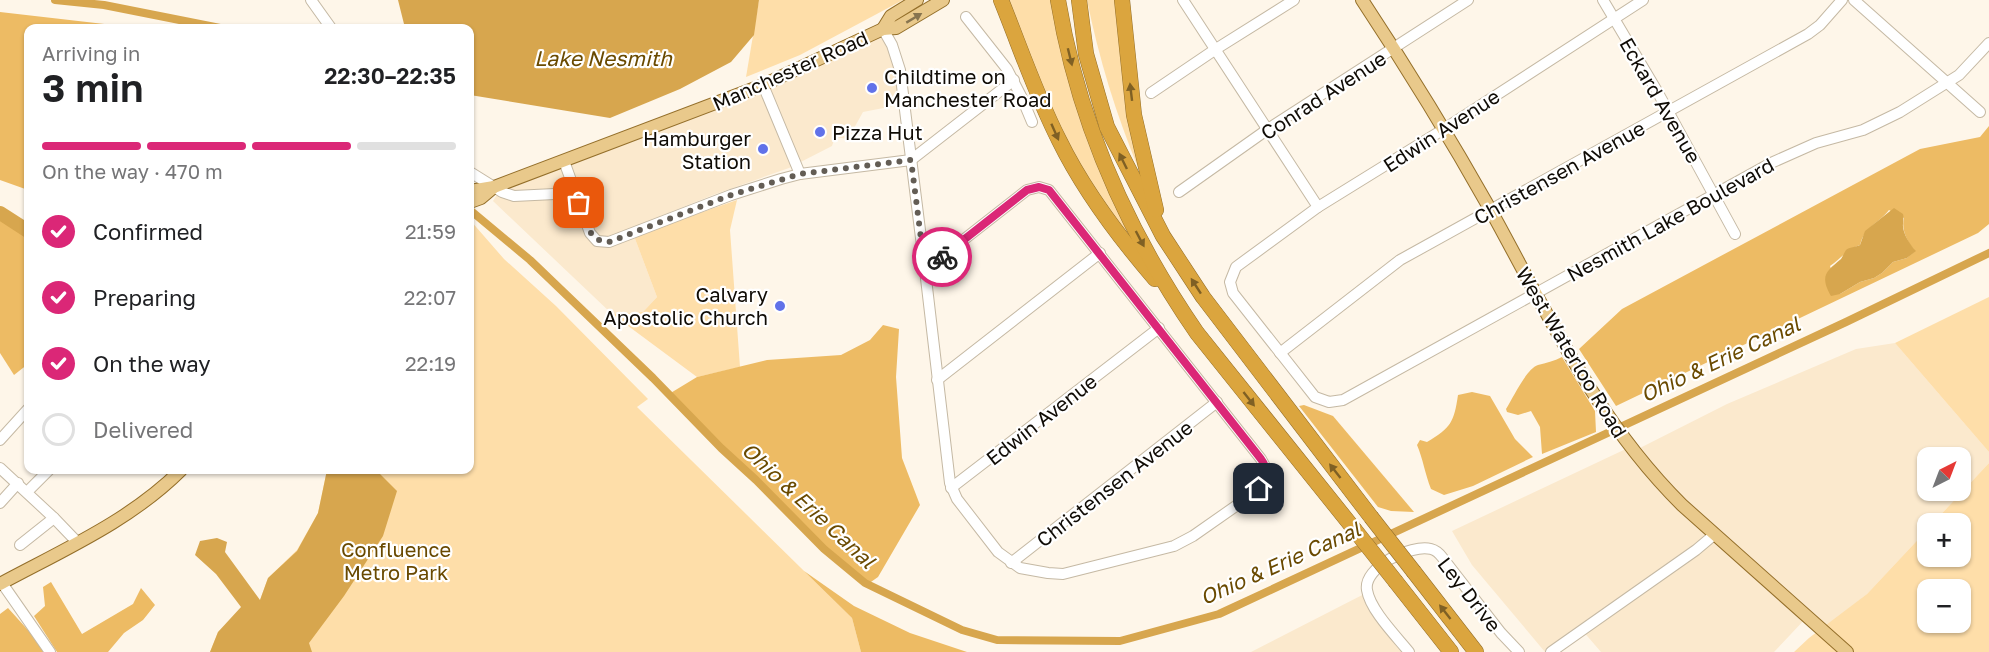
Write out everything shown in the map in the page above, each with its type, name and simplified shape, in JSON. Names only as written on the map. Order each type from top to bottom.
[{"type":"highway","points":[[989,0],[1004,7],[1058,139],[1086,188],[1129,249],[1178,305],[1211,351],[1451,652]]},
{"type":"highway","points":[[1058,0],[1075,76],[1094,137],[1117,194],[1178,305]]},
{"type":"highway","points":[[1078,0],[1086,54],[1107,127],[1161,231],[1203,297],[1476,652]]},
{"type":"highway","points":[[1122,0],[1134,115],[1161,231]]},
{"type":"main road","name":"Manchester Road","points":[[883,28],[891,16],[917,0]]},
{"type":"main road","name":"Manchester Road","points":[[474,195],[763,85],[883,28],[896,28],[943,0]]},
{"type":"main road","name":"West Waterloo Road","points":[[1362,0],[1444,129],[1574,363],[1624,440],[1663,486],[1847,652]]},
{"type":"main road","points":[[1,583],[78,543],[134,510],[177,474]]},
{"type":"street","points":[[311,0],[328,24]]},
{"type":"street","points":[[1183,0],[1318,207]]},
{"type":"street","points":[[1152,93],[1294,0]]},
{"type":"street","name":"Conrad Avenue","points":[[1179,192],[1268,129],[1468,0]]},
{"type":"street","name":"Eckard Avenue","points":[[1603,0],[1735,234]]},
{"type":"street","name":"Edwin Avenue","points":[[1280,353],[1231,288],[1233,271],[1241,263],[1318,207],[1444,129],[1643,0]]},
{"type":"street","name":"Christensen Avenue","points":[[1280,353],[1392,265],[1808,34],[1820,25],[1842,0]]},
{"type":"street","points":[[1854,0],[1980,112]]},
{"type":"street","points":[[966,17],[1014,80],[1032,122]]},
{"type":"street","points":[[883,28],[892,45],[900,70],[948,476],[957,499],[993,547],[1020,568],[1063,574],[1174,546],[1193,537],[1259,489],[1267,475],[1261,459],[1053,193],[1044,188],[1033,187],[1027,190],[925,270]]},
{"type":"street","name":"Nesmith Lake Boulevard","points":[[1280,353],[1315,397],[1329,402],[1348,398],[1796,151],[1881,122],[1947,83],[1968,66],[1989,43]]},
{"type":"street","points":[[564,161],[593,237],[602,242],[609,242],[731,195],[800,174],[911,160],[1014,80]]},
{"type":"street","points":[[763,85],[800,174]]},
{"type":"street","points":[[474,174],[514,196],[576,193]]},
{"type":"street","points":[[937,380],[1100,253]]},
{"type":"street","name":"Edwin Avenue","points":[[951,488],[1159,328]]},
{"type":"street","name":"Christensen Avenue","points":[[1011,563],[1217,402]]},
{"type":"street","points":[[0,440],[24,418]]},
{"type":"street","points":[[0,468],[78,543]]},
{"type":"street","points":[[27,492],[45,474]]},
{"type":"street","points":[[0,503],[18,483]]},
{"type":"street","points":[[20,545],[54,518]]},
{"type":"street","points":[[1551,652],[1715,534]]},
{"type":"street","name":"Ley Drive","points":[[1409,652],[1369,599],[1366,584],[1376,568],[1411,550],[1423,548],[1435,550],[1442,556],[1501,633],[1519,652]]},
{"type":"street","points":[[1,583],[50,652]]},
{"type":"shaded area","points":[[0,12],[104,24],[24,24],[24,189],[0,180]]},
{"type":"shaded area","points":[[883,29],[892,45],[904,104],[863,112],[848,139],[835,137],[832,146],[789,168],[631,228],[657,297],[643,312],[612,314],[493,201],[505,182],[615,141]]},
{"type":"shaded area","points":[[1989,126],[1989,224],[1978,233],[1616,406],[1579,349],[1622,309],[1920,149],[1980,137]],"holes":[[[1889,210],[1904,218],[1905,235],[1915,251],[1907,258],[1893,262],[1874,278],[1860,282],[1840,294],[1830,266],[1860,245],[1868,229]]]},
{"type":"shaded area","points":[[0,213],[24,228],[24,367],[14,375],[0,353]]},
{"type":"shaded area","points":[[883,325],[899,329],[896,377],[902,458],[920,505],[878,577],[868,584],[766,492],[669,394],[697,377],[767,360],[841,355],[870,340]]},
{"type":"shaded area","points":[[1895,343],[1989,452],[1989,463],[1971,482],[1971,447],[1917,447],[1917,501],[1954,501],[1942,513],[1917,513],[1917,541],[1867,594],[1822,630],[1807,617],[1774,652],[1601,652],[1582,630],[1551,652],[1545,652],[1472,565],[1452,531],[1630,447],[1634,451],[1727,404],[1856,349]]},
{"type":"shaded area","points":[[1562,357],[1595,411],[1596,432],[1542,454],[1540,427],[1531,411],[1518,415],[1507,412],[1506,409],[1524,378],[1533,368]]},
{"type":"shaded area","points":[[1472,392],[1490,396],[1515,439],[1533,457],[1473,486],[1444,495],[1431,489],[1417,445],[1420,440],[1427,442],[1441,433],[1453,418],[1458,395]]},
{"type":"shaded area","points":[[1304,405],[1333,416],[1414,512],[1391,511],[1378,507],[1299,406]]},
{"type":"shaded area","points":[[804,571],[854,606],[910,633],[967,652],[861,652],[852,618]]},
{"type":"shaded area","points":[[51,582],[82,634],[133,604],[141,588],[155,605],[143,620],[124,633],[108,652],[57,652],[34,616],[45,606],[43,587]]},
{"type":"shaded area","points":[[1372,590],[1377,604],[1415,652],[1251,652]]},
{"type":"shaded area","points":[[8,608],[48,652],[0,652],[0,614]]},
{"type":"green space","points":[[759,0],[903,0],[800,55],[746,77]]},
{"type":"green space","points":[[1005,0],[1051,0],[1066,71],[1096,164],[1138,248],[1090,186],[1062,135]]},
{"type":"green space","points":[[1087,0],[1116,0],[1139,170],[1109,86]]},
{"type":"green space","points":[[737,200],[730,230],[740,367],[697,377],[612,314],[643,312],[657,297],[634,236]]},
{"type":"green space","name":"Confluence Metro Park","points":[[474,225],[504,259],[556,306],[648,399],[637,407],[852,618],[861,652],[210,652],[218,632],[260,600],[268,578],[297,550],[318,513],[326,474],[474,474]]},
{"type":"green space","points":[[1989,297],[1989,452],[1895,343]]},
{"type":"green space","points":[[1989,463],[1989,652],[1794,652],[1867,594],[1917,541],[1917,567],[1971,567],[1971,513],[1942,513],[1954,501],[1971,501],[1971,482]]},
{"type":"water","name":"Lake Nesmith","points":[[398,0],[759,0],[754,35],[731,62],[680,89],[610,118],[474,96],[474,24],[404,24]]},
{"type":"water","points":[[1894,208],[1903,214],[1904,231],[1916,251],[1907,258],[1893,262],[1874,278],[1831,296],[1827,289],[1826,274],[1841,259],[1846,250],[1860,245],[1865,231]]},
{"type":"water","points":[[326,474],[380,474],[397,491],[383,536],[344,596],[309,643],[312,652],[210,652],[218,632],[241,607],[216,574],[195,555],[200,541],[217,538],[227,542],[225,552],[260,600],[268,578],[297,551],[318,513]]},
{"type":"waterway","name":"Ohio & Erie Canal","points":[[55,0],[104,5],[200,24]]},
{"type":"waterway","points":[[0,213],[24,228]]},
{"type":"waterway","name":"Ohio & Erie Canal","points":[[474,213],[530,260],[653,378],[824,549],[865,583],[962,630],[997,640],[1120,641],[1219,614],[1989,253]]},
{"type":"way so far","points":[[579,203],[593,237],[597,241],[609,242],[731,195],[800,174],[911,160],[925,270],[942,257]]},
{"type":"place","name":"Childtime on Manchester Road","points":[[872,88]]},
{"type":"place","name":"Pizza Hut","points":[[820,132]]},
{"type":"place","name":"Hamburger Station","points":[[763,149]]},
{"type":"place","name":"Calvary Apostolic Church","points":[[780,306]]},
{"type":"route","points":[[942,257],[1027,190],[1033,187],[1049,190],[1261,459],[1267,475],[1259,489]]}]
